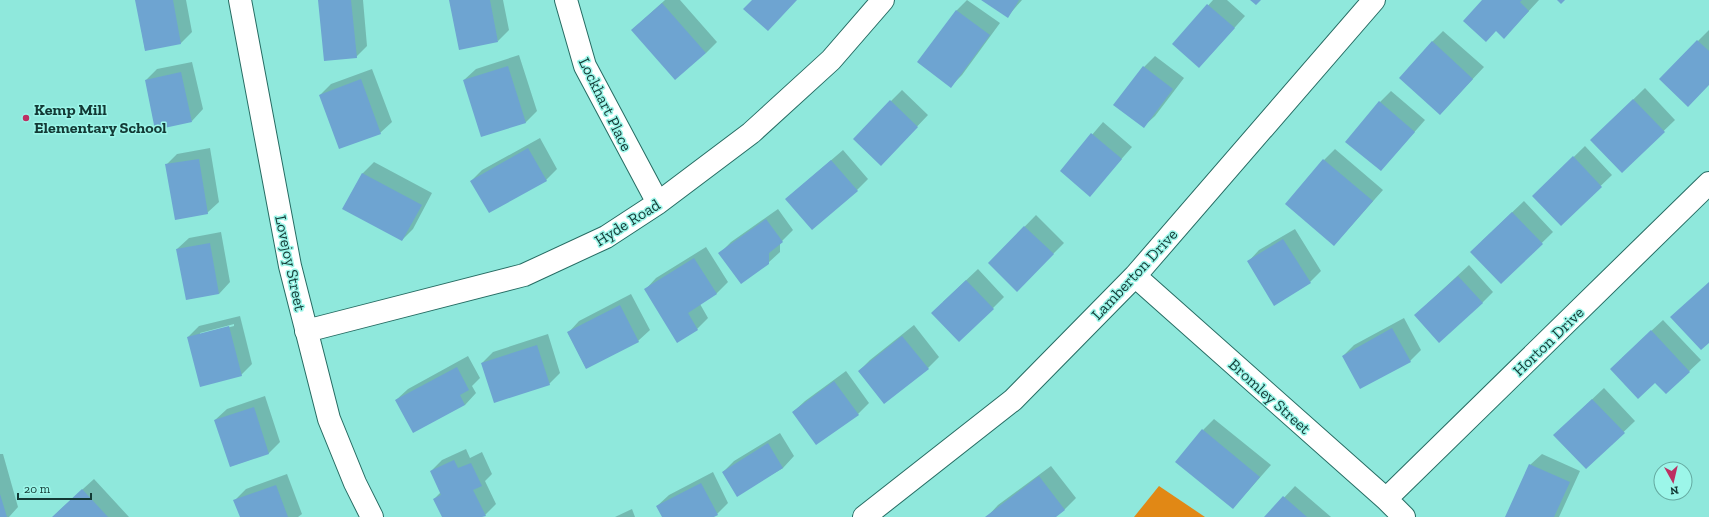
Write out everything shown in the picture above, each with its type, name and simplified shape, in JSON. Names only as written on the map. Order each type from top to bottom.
[{"type":"street","name":"Lovejoy Street","points":[[240,0],[290,266],[306,331],[329,419],[355,483],[372,517]]},
{"type":"street","name":"Lockhart Place","points":[[566,0],[585,66],[658,203]]},
{"type":"street","name":"Hyde Road","points":[[306,331],[524,275],[606,237],[658,203],[751,134],[831,60],[883,0]]},
{"type":"street","name":"Lamberton Drive","points":[[864,517],[1013,400],[1135,276],[1374,0]]},
{"type":"street","name":"Horton Drive","points":[[1386,499],[1709,183]]},
{"type":"street","name":"Bromley Street","points":[[1135,276],[1386,499],[1404,517]]},
{"type":"shaded area","points":[[1159,486],[1205,517],[1134,517]]},
{"type":"building","points":[[135,0],[173,0],[181,44],[145,51]]},
{"type":"building","points":[[318,0],[351,0],[357,58],[324,61]]},
{"type":"building","points":[[449,0],[490,0],[498,42],[459,50]]},
{"type":"building","points":[[752,0],[797,0],[768,31],[743,9]]},
{"type":"building","points":[[981,0],[1019,0],[1008,18]]},
{"type":"building","points":[[1250,0],[1261,0],[1256,5]]},
{"type":"building","points":[[1482,0],[1522,0],[1520,2],[1529,11],[1504,39],[1496,31],[1486,42],[1463,21]]},
{"type":"building","points":[[1557,0],[1565,0],[1561,4]]},
{"type":"building","points":[[662,3],[706,53],[675,80],[631,30]]},
{"type":"building","points":[[1207,4],[1235,28],[1199,68],[1172,44]]},
{"type":"building","points":[[956,10],[990,35],[951,88],[917,62]]},
{"type":"building","points":[[1697,40],[1709,51],[1709,85],[1688,107],[1659,79]]},
{"type":"building","points":[[1432,41],[1473,79],[1440,115],[1399,78]]},
{"type":"building","points":[[508,66],[526,123],[481,137],[463,80]]},
{"type":"building","points":[[1143,66],[1173,89],[1144,128],[1113,105]]},
{"type":"building","points":[[181,72],[192,122],[155,130],[145,80]]},
{"type":"building","points":[[361,79],[381,134],[339,149],[319,95]]},
{"type":"building","points":[[1633,99],[1665,132],[1622,173],[1590,140]]},
{"type":"building","points":[[890,100],[918,127],[881,166],[853,139]]},
{"type":"building","points":[[1379,101],[1415,132],[1381,171],[1345,142]]},
{"type":"building","points":[[1091,133],[1122,159],[1090,197],[1060,171]]},
{"type":"building","points":[[528,148],[547,181],[489,213],[470,181]]},
{"type":"building","points":[[1573,156],[1602,187],[1561,226],[1532,196]]},
{"type":"building","points":[[199,159],[208,214],[175,220],[165,164]]},
{"type":"building","points":[[1323,159],[1373,201],[1334,246],[1285,204]]},
{"type":"building","points":[[831,160],[858,191],[812,230],[785,199]]},
{"type":"building","points":[[362,173],[422,205],[402,241],[342,209]]},
{"type":"building","points":[[1512,212],[1543,244],[1501,284],[1470,252]]},
{"type":"building","points":[[766,219],[783,242],[769,253],[769,264],[741,284],[718,253]]},
{"type":"building","points":[[1024,226],[1054,254],[1017,292],[988,263]]},
{"type":"building","points":[[1283,239],[1311,283],[1274,306],[1247,261]]},
{"type":"building","points":[[210,243],[219,294],[186,300],[176,249]]},
{"type":"building","points":[[694,258],[717,294],[688,313],[698,330],[677,343],[644,289]]},
{"type":"building","points":[[1458,276],[1483,303],[1439,343],[1414,315]]},
{"type":"building","points":[[966,280],[994,309],[959,342],[931,313]]},
{"type":"building","points":[[1709,282],[1709,343],[1701,350],[1670,317]]},
{"type":"building","points":[[620,305],[639,342],[586,369],[567,332]]},
{"type":"building","points":[[229,326],[242,376],[200,387],[187,337]]},
{"type":"building","points":[[1392,328],[1411,362],[1360,389],[1342,356]]},
{"type":"building","points":[[1651,330],[1690,372],[1666,394],[1655,383],[1638,399],[1610,369]]},
{"type":"building","points":[[902,336],[929,369],[884,404],[858,371]]},
{"type":"building","points":[[537,345],[550,385],[494,403],[481,363]]},
{"type":"building","points":[[457,367],[469,390],[460,395],[465,405],[413,433],[395,400]]},
{"type":"building","points":[[834,381],[859,415],[816,445],[792,412]]},
{"type":"building","points":[[1592,399],[1625,433],[1586,469],[1553,435]]},
{"type":"building","points":[[254,407],[269,454],[230,467],[214,420]]},
{"type":"building","points":[[1202,429],[1260,477],[1233,509],[1175,462]]},
{"type":"building","points":[[768,443],[783,468],[737,497],[722,472]]},
{"type":"building","points":[[454,460],[458,468],[471,463],[482,486],[473,490],[486,516],[442,517],[433,499],[441,495],[430,471]]},
{"type":"building","points":[[1529,464],[1570,482],[1554,517],[1505,517]]},
{"type":"building","points":[[1039,476],[1065,510],[1056,517],[985,517]]},
{"type":"building","points":[[701,483],[718,515],[714,517],[662,517],[656,506]]},
{"type":"building","points":[[276,485],[288,517],[240,517],[233,500]]},
{"type":"building","points":[[82,489],[108,517],[52,517]]},
{"type":"building","points":[[0,494],[7,517],[0,517]]},
{"type":"building","points":[[1283,496],[1307,517],[1264,517]]},
{"type":"place","name":"Kemp Mill Elementary School","points":[[26,118]]}]
